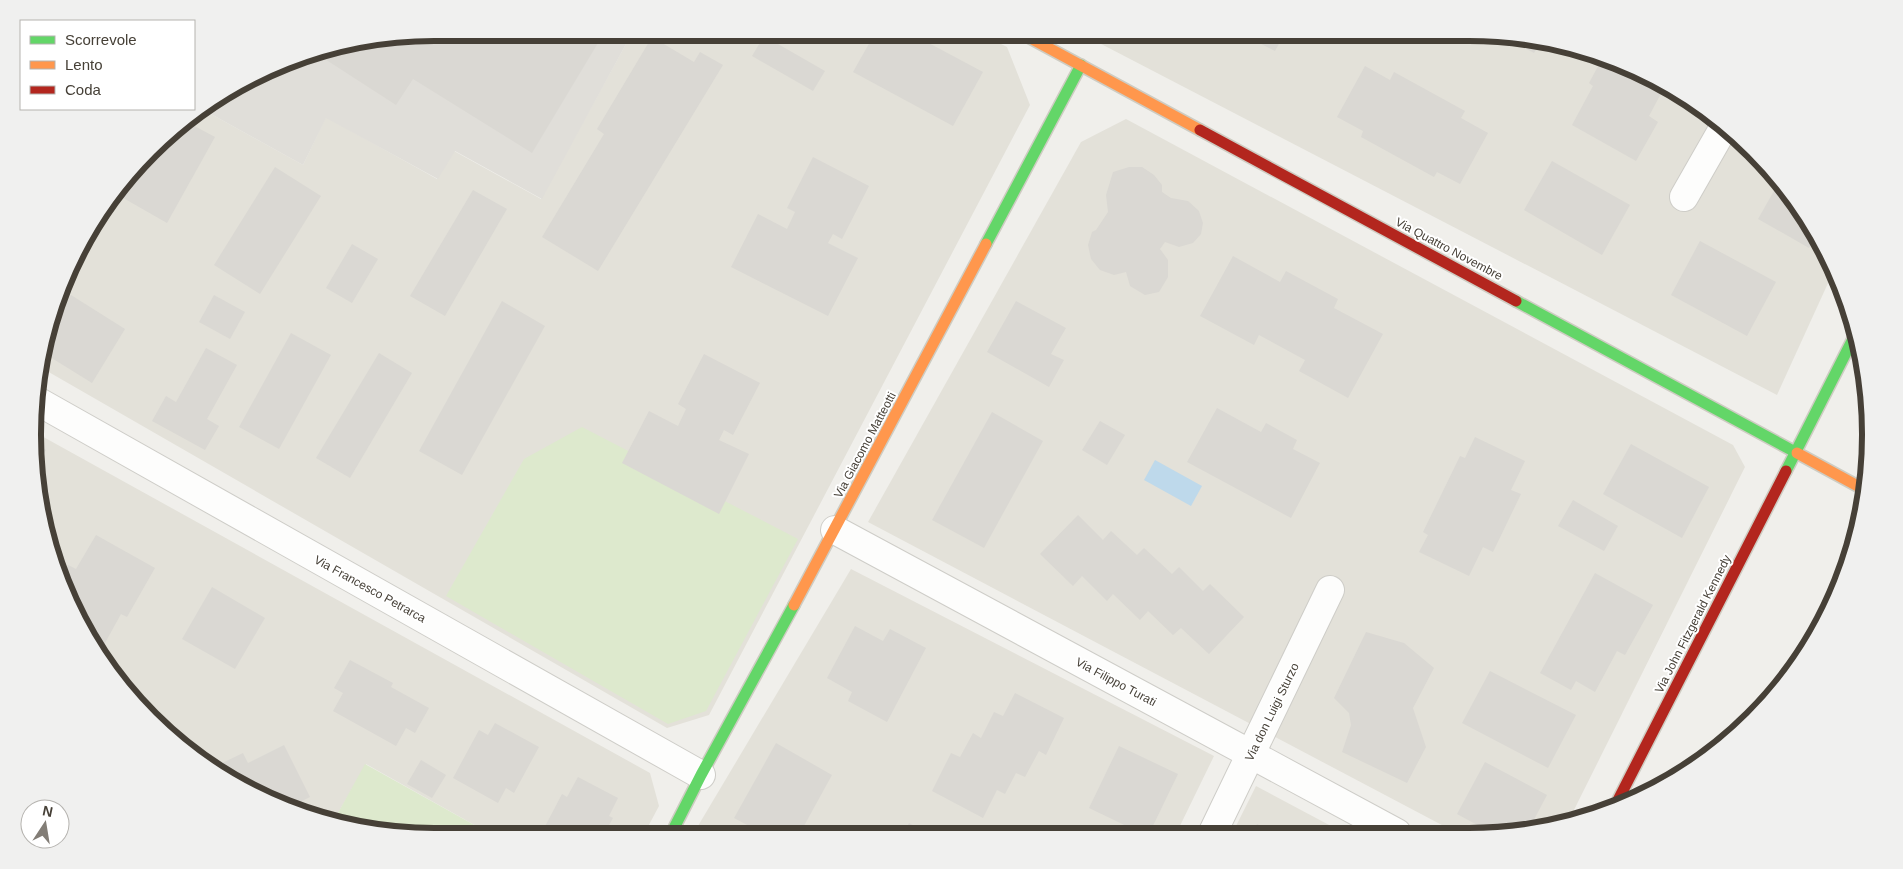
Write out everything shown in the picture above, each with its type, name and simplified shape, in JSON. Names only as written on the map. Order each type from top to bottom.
[{"type":"street","name":"Via Quattro Novembre","points":[[1038,41],[1858,486]]},
{"type":"street","name":"Via Giacomo Matteotti","points":[[674,828],[1082,65]]},
{"type":"street","points":[[1684,197],[1721,133]]},
{"type":"street","name":"Via John Fitzgerald Kennedy","points":[[1619,798],[1851,344]]},
{"type":"street","name":"Via Francesco Petrarca","points":[[43,404],[701,775]]},
{"type":"street","name":"Via Filippo Turati","points":[[835,530],[1387,828]]},
{"type":"street","name":"Via don Luigi Sturzo","points":[[1215,828],[1330,590]]},
{"type":"shaded area","points":[[434,41],[628,41],[542,199],[455,151],[438,179],[326,118],[303,165],[209,113],[238,94],[284,71],[308,62],[358,49],[409,42]]},
{"type":"shaded area","points":[[628,41],[995,41],[1007,47],[1030,105],[709,715],[667,728],[47,371],[62,308],[71,284],[94,238],[123,195],[156,156],[209,113],[303,165],[326,117],[437,179],[454,151],[541,199]]},
{"type":"shaded area","points":[[1095,41],[1494,42],[1545,49],[1570,55],[1619,71],[1642,82],[1687,108],[1747,156],[1795,216],[1809,238],[1830,279],[1777,395]]},
{"type":"shaded area","points":[[1126,119],[1733,445],[1745,467],[1572,813],[1520,824],[1494,827],[1448,828],[868,522],[1081,142]]},
{"type":"shaded area","points":[[41,436],[650,773],[659,806],[647,828],[480,828],[366,764],[337,815],[333,814],[284,798],[238,775],[195,746],[156,713],[108,653],[94,631],[71,585],[62,561],[49,511],[42,460]]},
{"type":"shaded area","points":[[851,569],[1214,756],[1179,828],[697,828]]},
{"type":"shaded area","points":[[1256,786],[1335,828],[1235,828]]},
{"type":"green space","points":[[582,427],[798,539],[706,711],[668,724],[446,596],[524,459]]},
{"type":"green space","points":[[365,764],[480,828],[409,827],[358,820],[337,815]]},
{"type":"water","points":[[1155,460],[1202,486],[1191,506],[1144,480]]},
{"type":"building","points":[[599,41],[532,153],[413,79],[396,105],[323,58],[358,49],[409,42]]},
{"type":"building","points":[[650,41],[659,41],[694,62],[700,52],[723,65],[598,271],[542,237],[604,134],[597,129]]},
{"type":"building","points":[[761,41],[773,41],[825,71],[813,91],[752,56]]},
{"type":"building","points":[[870,41],[925,41],[983,72],[953,126],[853,72]]},
{"type":"building","points":[[1256,41],[1281,41],[1275,51]]},
{"type":"building","points":[[1519,45],[1537,48],[1534,53]]},
{"type":"building","points":[[1599,64],[1619,71],[1662,92],[1649,116],[1658,122],[1636,161],[1572,125],[1593,86],[1589,83]]},
{"type":"building","points":[[1365,66],[1390,80],[1394,72],[1465,111],[1461,118],[1488,133],[1460,184],[1437,172],[1434,177],[1361,137],[1363,131],[1337,117]]},
{"type":"building","points":[[192,125],[215,137],[167,223],[122,197],[156,156]]},
{"type":"building","points":[[813,157],[869,186],[842,239],[833,234],[828,243],[858,258],[828,316],[731,267],[758,214],[787,229],[795,212],[787,208]]},
{"type":"building","points":[[1552,161],[1630,205],[1602,255],[1524,210]]},
{"type":"building","points":[[275,167],[321,196],[260,294],[214,265]]},
{"type":"building","points":[[1129,167],[1142,167],[1154,175],[1162,185],[1162,192],[1171,198],[1188,201],[1199,211],[1203,223],[1201,234],[1193,243],[1179,247],[1165,242],[1160,249],[1168,260],[1168,277],[1159,292],[1145,295],[1130,286],[1126,272],[1114,275],[1100,270],[1091,259],[1088,245],[1092,232],[1096,230],[1108,212],[1106,195],[1113,172]]},
{"type":"building","points":[[1775,189],[1812,243],[1809,248],[1758,219]]},
{"type":"building","points":[[473,190],[507,209],[445,316],[410,296]]},
{"type":"building","points":[[1700,241],[1776,282],[1747,336],[1671,295]]},
{"type":"building","points":[[352,244],[378,259],[352,303],[326,288]]},
{"type":"building","points":[[1233,256],[1280,282],[1286,271],[1338,299],[1334,308],[1383,334],[1348,398],[1299,371],[1305,360],[1259,335],[1254,345],[1200,316]]},
{"type":"building","points":[[71,295],[125,329],[92,383],[49,357],[61,312]]},
{"type":"building","points":[[214,295],[245,312],[230,339],[199,322]]},
{"type":"building","points":[[502,301],[545,326],[462,475],[419,451]]},
{"type":"building","points":[[1016,301],[1066,328],[1051,354],[1064,360],[1049,387],[987,352]]},
{"type":"building","points":[[291,333],[331,355],[279,449],[239,427]]},
{"type":"building","points":[[206,348],[237,365],[207,419],[219,426],[205,450],[152,421],[166,396],[176,402]]},
{"type":"building","points":[[379,353],[412,373],[350,478],[316,458]]},
{"type":"building","points":[[704,354],[760,383],[733,435],[724,430],[719,440],[749,454],[719,514],[622,463],[649,411],[678,426],[686,409],[678,404]]},
{"type":"building","points":[[1217,408],[1261,432],[1266,423],[1297,440],[1293,449],[1320,463],[1291,518],[1187,462]]},
{"type":"building","points":[[992,412],[1043,441],[984,548],[932,520]]},
{"type":"building","points":[[1100,421],[1125,435],[1107,465],[1082,450]]},
{"type":"building","points":[[1475,437],[1525,461],[1511,490],[1521,494],[1493,552],[1483,547],[1469,576],[1419,552],[1428,535],[1423,532],[1460,456],[1465,458]]},
{"type":"building","points":[[1631,444],[1709,487],[1682,538],[1603,494]]},
{"type":"building","points":[[42,447],[46,450],[42,457]]},
{"type":"building","points":[[1573,500],[1618,526],[1604,551],[1558,526]]},
{"type":"building","points":[[1078,515],[1103,540],[1111,531],[1137,555],[1144,548],[1172,574],[1179,567],[1203,591],[1210,584],[1244,617],[1209,654],[1181,628],[1173,635],[1148,611],[1140,620],[1113,594],[1107,601],[1082,576],[1073,586],[1040,554]]},
{"type":"building","points":[[96,535],[155,568],[127,617],[121,614],[103,646],[82,608],[65,570],[68,565],[76,569]]},
{"type":"building","points":[[1595,573],[1653,605],[1625,655],[1617,651],[1595,692],[1576,681],[1571,690],[1540,673]]},
{"type":"building","points":[[212,587],[265,618],[235,669],[182,639]]},
{"type":"building","points":[[855,626],[883,641],[890,629],[926,648],[887,722],[848,701],[852,692],[827,678]]},
{"type":"building","points":[[1366,632],[1404,643],[1434,668],[1413,708],[1426,747],[1407,783],[1342,752],[1351,725],[1349,713],[1334,698]]},
{"type":"building","points":[[350,660],[393,683],[391,687],[429,708],[415,733],[406,728],[396,746],[333,711],[343,693],[334,688]]},
{"type":"building","points":[[1490,671],[1576,715],[1548,768],[1462,723]]},
{"type":"building","points":[[1015,693],[1064,718],[1046,755],[1039,751],[1025,777],[1016,773],[1005,794],[997,790],[983,818],[932,791],[951,753],[960,757],[973,733],[981,738],[994,712],[1003,716]]},
{"type":"building","points":[[495,723],[539,747],[514,793],[506,788],[498,803],[453,778],[479,730],[488,735]]},
{"type":"building","points":[[776,743],[832,775],[803,828],[753,828],[734,818]]},
{"type":"building","points":[[284,745],[310,797],[298,803],[261,787],[220,764],[243,753],[248,763]]},
{"type":"building","points":[[1119,746],[1178,774],[1152,828],[1131,828],[1089,808]]},
{"type":"building","points":[[421,760],[446,775],[432,798],[407,784]]},
{"type":"building","points":[[1485,762],[1547,795],[1533,822],[1482,827],[1457,814]]},
{"type":"building","points":[[578,777],[618,798],[609,816],[613,818],[607,828],[544,828],[562,794],[567,797]]},
{"type":"building","points":[[909,823],[918,828],[906,828]]},
{"type":"building","points":[[1257,824],[1265,828],[1255,828]]},
{"type":"traffic: fast","points":[[986,244],[1081,65]]},
{"type":"traffic: fast","points":[[1516,301],[1797,453]]},
{"type":"traffic: fast","points":[[1786,471],[1851,344]]},
{"type":"traffic: fast","points":[[674,828],[794,605]]},
{"type":"traffic: slow","points":[[1036,41],[1200,130]]},
{"type":"traffic: slow","points":[[794,605],[986,244]]},
{"type":"traffic: slow","points":[[1797,453],[1858,486]]},
{"type":"traffic: jam","points":[[1200,130],[1516,301]]},
{"type":"traffic: jam","points":[[1619,798],[1786,471]]}]
